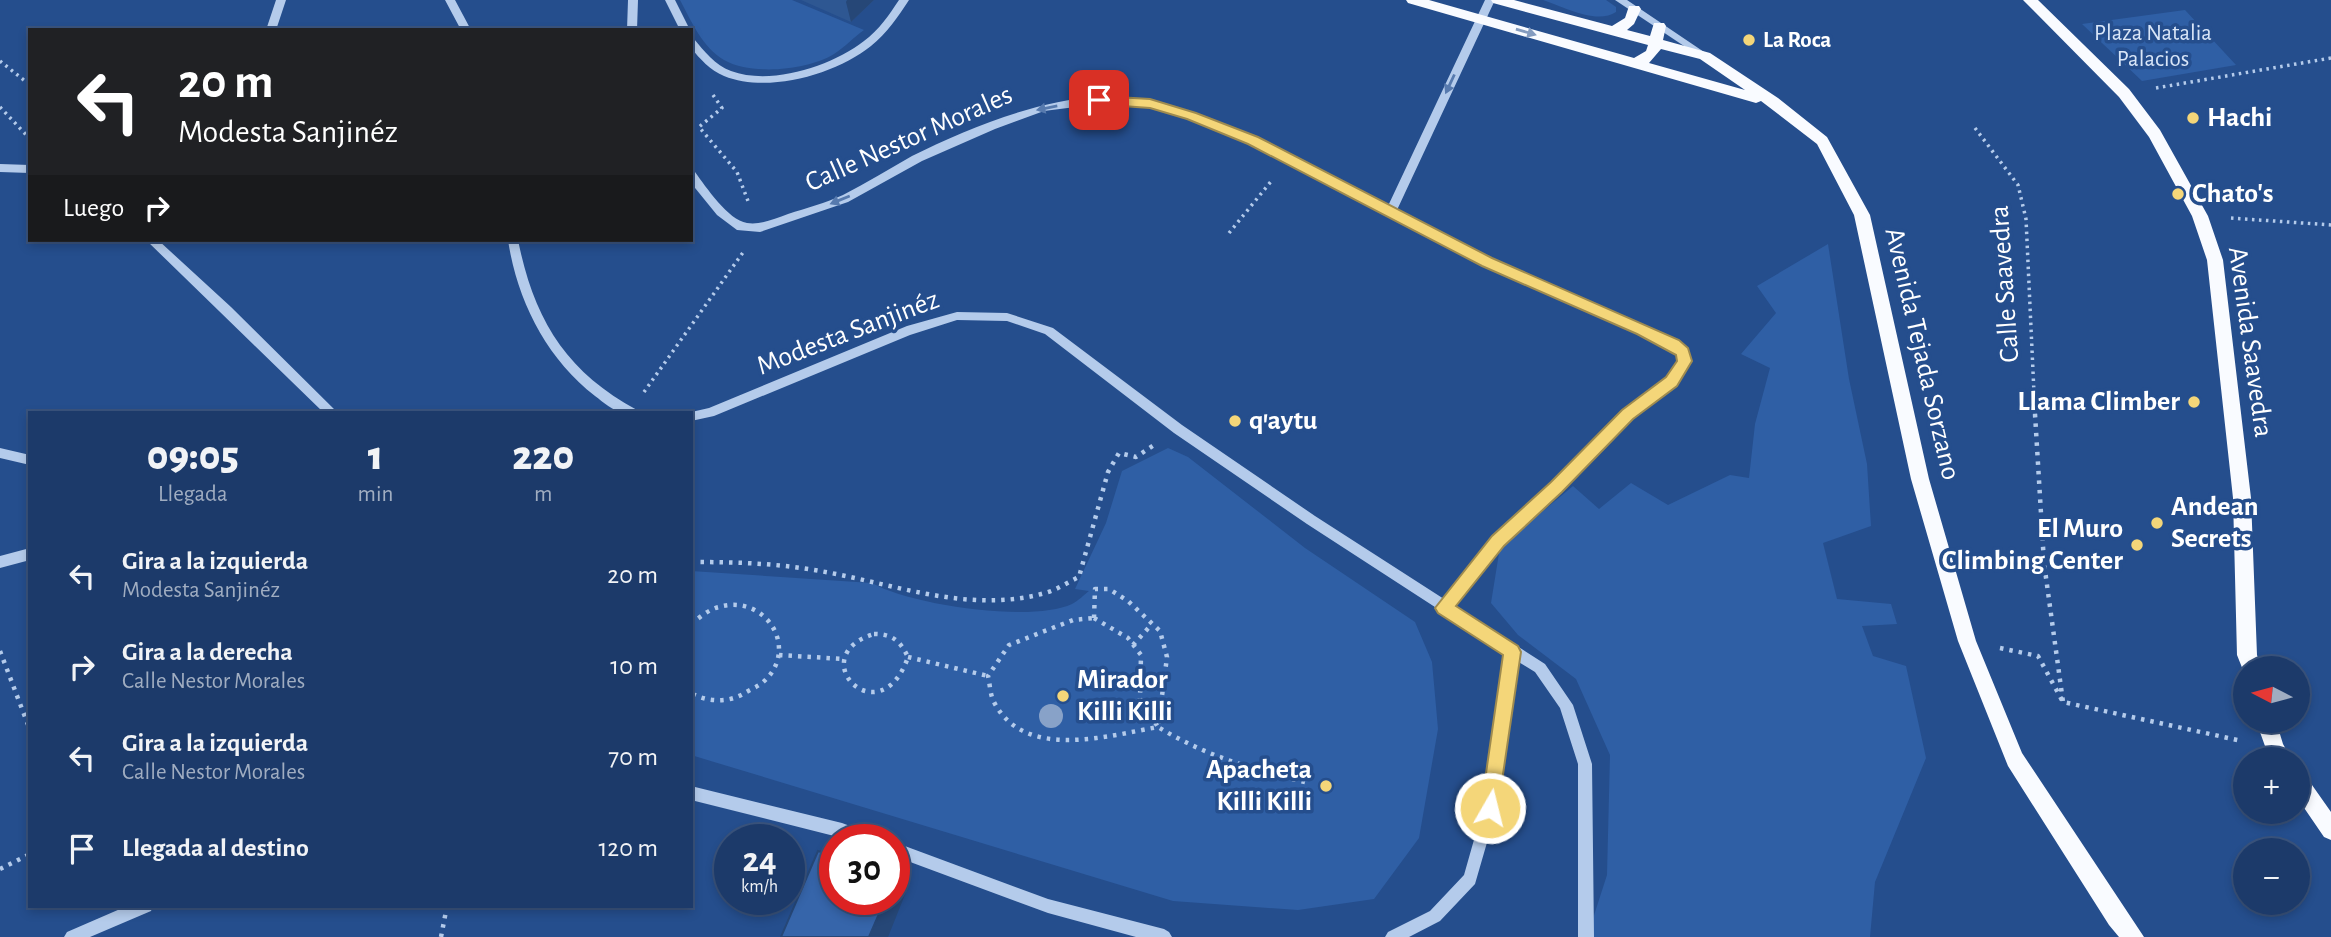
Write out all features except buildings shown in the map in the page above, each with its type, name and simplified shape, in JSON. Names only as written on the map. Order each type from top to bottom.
[{"type":"main road","name":"Avenida Tejada Sorzano","points":[[1413,0],[1773,102]]},
{"type":"main road","name":"Avenida Tejada Sorzano","points":[[1498,0],[1705,56],[1773,102],[1822,141],[1862,215],[1920,479],[1967,641],[2015,759],[2117,917],[2133,937]]},
{"type":"main road","name":"Avenida Saavedra","points":[[2030,0],[2124,93],[2155,134],[2200,216],[2215,260],[2242,498],[2248,656]]},
{"type":"main road","points":[[1613,31],[1627,25],[1633,18],[1634,9]]},
{"type":"main road","points":[[1634,63],[1647,60],[1653,54],[1659,26]]},
{"type":"main road","points":[[2310,799],[2331,830]]},
{"type":"street","points":[[272,28],[281,0]]},
{"type":"street","points":[[450,0],[465,28]]},
{"type":"street","points":[[632,28],[633,0]]},
{"type":"street","points":[[670,0],[684,28]]},
{"type":"street","points":[[693,44],[702,57],[730,74],[762,79],[790,77],[838,63],[881,31],[904,0]]},
{"type":"street","points":[[1391,211],[1490,0]]},
{"type":"street","points":[[1620,0],[1705,56]]},
{"type":"street","name":"Calle Nestor Morales","points":[[760,228],[844,199],[918,159],[991,125],[1043,108],[1099,100],[1150,104],[1204,121],[1289,159],[1487,262],[1674,344],[1682,352],[1685,361],[1671,382],[1627,414],[1557,487],[1498,541],[1444,608]]},
{"type":"street","points":[[0,168],[28,169]]},
{"type":"street","points":[[693,177],[721,212],[741,227],[760,228]]},
{"type":"street","points":[[153,242],[330,411]]},
{"type":"street","points":[[513,242],[516,259],[539,326],[580,378],[628,411]]},
{"type":"street","name":"Modesta Sanjinéz","points":[[693,416],[710,413],[907,331],[957,316],[1007,317],[1049,331],[1178,429],[1512,652]]},
{"type":"street","points":[[0,453],[28,460]]},
{"type":"street","points":[[0,562],[28,555]]},
{"type":"street","points":[[1393,937],[1436,916],[1470,879],[1490,808],[1512,652],[1540,668],[1566,705],[1585,764],[1586,937]]},
{"type":"street","points":[[693,793],[819,824]]},
{"type":"street","points":[[910,855],[1048,906],[1164,937]]},
{"type":"street","points":[[72,937],[141,908]]},
{"type":"path","points":[[2124,93],[2331,58]]},
{"type":"path","points":[[0,61],[28,83]]},
{"type":"path","points":[[632,411],[760,228],[737,172],[699,127],[722,108],[709,89],[730,74]]},
{"type":"path","points":[[0,107],[28,137]]},
{"type":"path","name":"Calle Saavedra","points":[[1975,128],[2018,185],[2026,219],[2044,563],[2063,702]]},
{"type":"path","points":[[1229,233],[1289,159]]},
{"type":"path","points":[[2200,216],[2331,225]]},
{"type":"path","points":[[693,562],[813,570],[975,602],[1038,597],[1062,589],[1079,577],[1108,472],[1119,453],[1136,457],[1178,429]]},
{"type":"path","points":[[1094,618],[1095,589],[1109,589],[1128,601],[1160,631],[1167,657],[1158,727]]},
{"type":"path","points":[[693,623],[715,608],[733,604],[750,606],[765,612],[775,624],[780,639],[779,655],[772,670],[747,694],[730,700],[712,701],[693,694]]},
{"type":"path","points":[[1158,727],[1066,740],[1038,739],[1008,723],[994,701],[988,676],[1009,645],[1073,620],[1094,618],[1128,638],[1141,655],[1143,664],[1140,699],[1158,727],[1179,742],[1236,765],[1304,782]]},
{"type":"path","points":[[1133,645],[1152,624]]},
{"type":"path","points":[[884,634],[900,641],[908,657],[902,677],[894,685],[874,693],[854,688],[844,674],[844,659],[855,642],[864,636],[884,634]]},
{"type":"path","points":[[1967,641],[2038,656],[2063,702],[2249,747]]},
{"type":"path","points":[[0,651],[28,725]]},
{"type":"path","points":[[779,655],[844,659]]},
{"type":"path","points":[[908,657],[988,676]]},
{"type":"path","points":[[0,869],[28,855]]},
{"type":"path","points":[[441,937],[447,908]]},
{"type":"green space","points":[[680,0],[792,0],[864,30],[823,60],[780,69],[749,68],[724,60],[710,49]]},
{"type":"green space","points":[[1543,0],[1606,0],[1616,7],[1616,12],[1608,16],[1590,16]]},
{"type":"green space","name":"Plaza Natalia Palacios","points":[[2185,10],[2236,65],[2142,81],[2082,24]]},
{"type":"green space","points":[[1828,244],[1849,379],[1867,464],[1871,526],[1823,543],[1837,599],[1891,604],[1897,624],[1862,626],[1873,656],[1906,666],[1926,758],[1875,882],[1870,937],[1587,937],[1607,875],[1610,755],[1576,679],[1518,635],[1491,603],[1500,547],[1573,486],[1599,509],[1631,483],[1668,505],[1730,475],[1749,478],[1755,424],[1770,368],[1741,354],[1776,313],[1757,286]]},
{"type":"green space","name":"Mirador Killi Killi","points":[[1168,448],[1188,457],[1305,548],[1415,622],[1432,662],[1438,729],[1419,838],[1374,899],[1298,910],[1173,901],[693,756],[693,571],[872,583],[914,598],[971,609],[1029,612],[1053,609],[1072,604],[1089,591],[1075,589],[1106,523],[1122,471]]},
{"type":"place","name":"La Roca","points":[[1749,40]]},
{"type":"place","name":"Hachi","points":[[2193,118]]},
{"type":"place","name":"Chato's","points":[[2178,194]]},
{"type":"place","name":"Llama Climber","points":[[2194,402]]},
{"type":"place","name":"q'aytu","points":[[1235,421]]},
{"type":"place","name":"Andean Secrets","points":[[2157,523]]},
{"type":"place","name":"El Muro Climbing Center","points":[[2137,545]]},
{"type":"place","name":"Mirador Killi Killi","points":[[1063,696]]},
{"type":"place","name":"Apacheta Killi Killi","points":[[1326,786]]},
{"type":"route","points":[[1099,100],[1150,104],[1191,116],[1253,141],[1487,262],[1674,344],[1682,352],[1685,361],[1671,382],[1627,414],[1557,487],[1498,541],[1444,608],[1512,652],[1490,808]]}]
